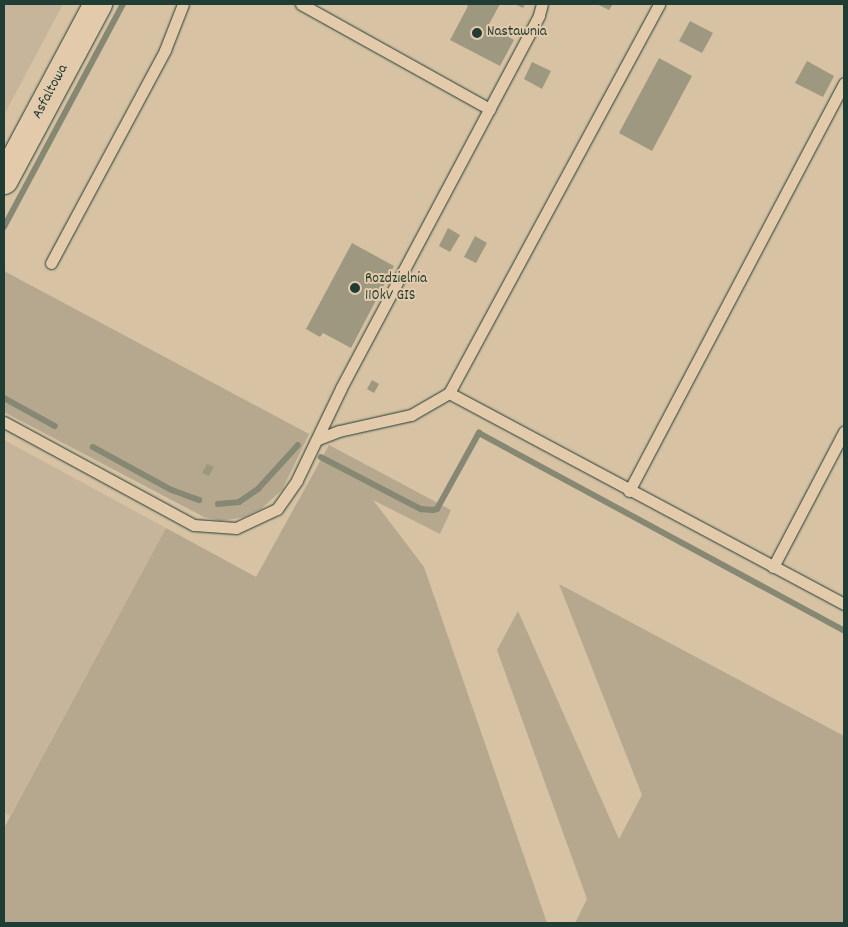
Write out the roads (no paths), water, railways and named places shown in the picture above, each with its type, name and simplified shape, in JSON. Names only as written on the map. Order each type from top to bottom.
[{"type":"street","name":"Asfaltowa","points":[[4,180],[98,4]]},
{"type":"lane","points":[[51,263],[164,50],[183,4]]},
{"type":"lane","points":[[301,4],[490,108]]},
{"type":"lane","points":[[4,422],[194,525],[236,528],[277,509],[297,480],[318,439],[340,388],[539,15],[542,4]]},
{"type":"lane","points":[[318,439],[339,431],[411,415],[449,393],[659,4]]},
{"type":"lane","points":[[629,491],[844,83]]},
{"type":"lane","points":[[449,393],[629,491],[844,604]]},
{"type":"lane","points":[[773,567],[844,432]]},
{"type":"waterway","points":[[4,227],[123,4]]},
{"type":"waterway","points":[[4,398],[55,426]]},
{"type":"waterway","points":[[321,457],[421,509],[433,510],[437,509],[479,433],[844,630]]},
{"type":"waterway","points":[[218,504],[239,502],[258,489],[298,445]]},
{"type":"waterway","points":[[93,447],[172,490],[199,500]]},
{"type":"place","name":"Nastawnia","points":[[477,33]]},
{"type":"place","name":"Rozdzielnia 110kV GIS","points":[[355,288]]}]
